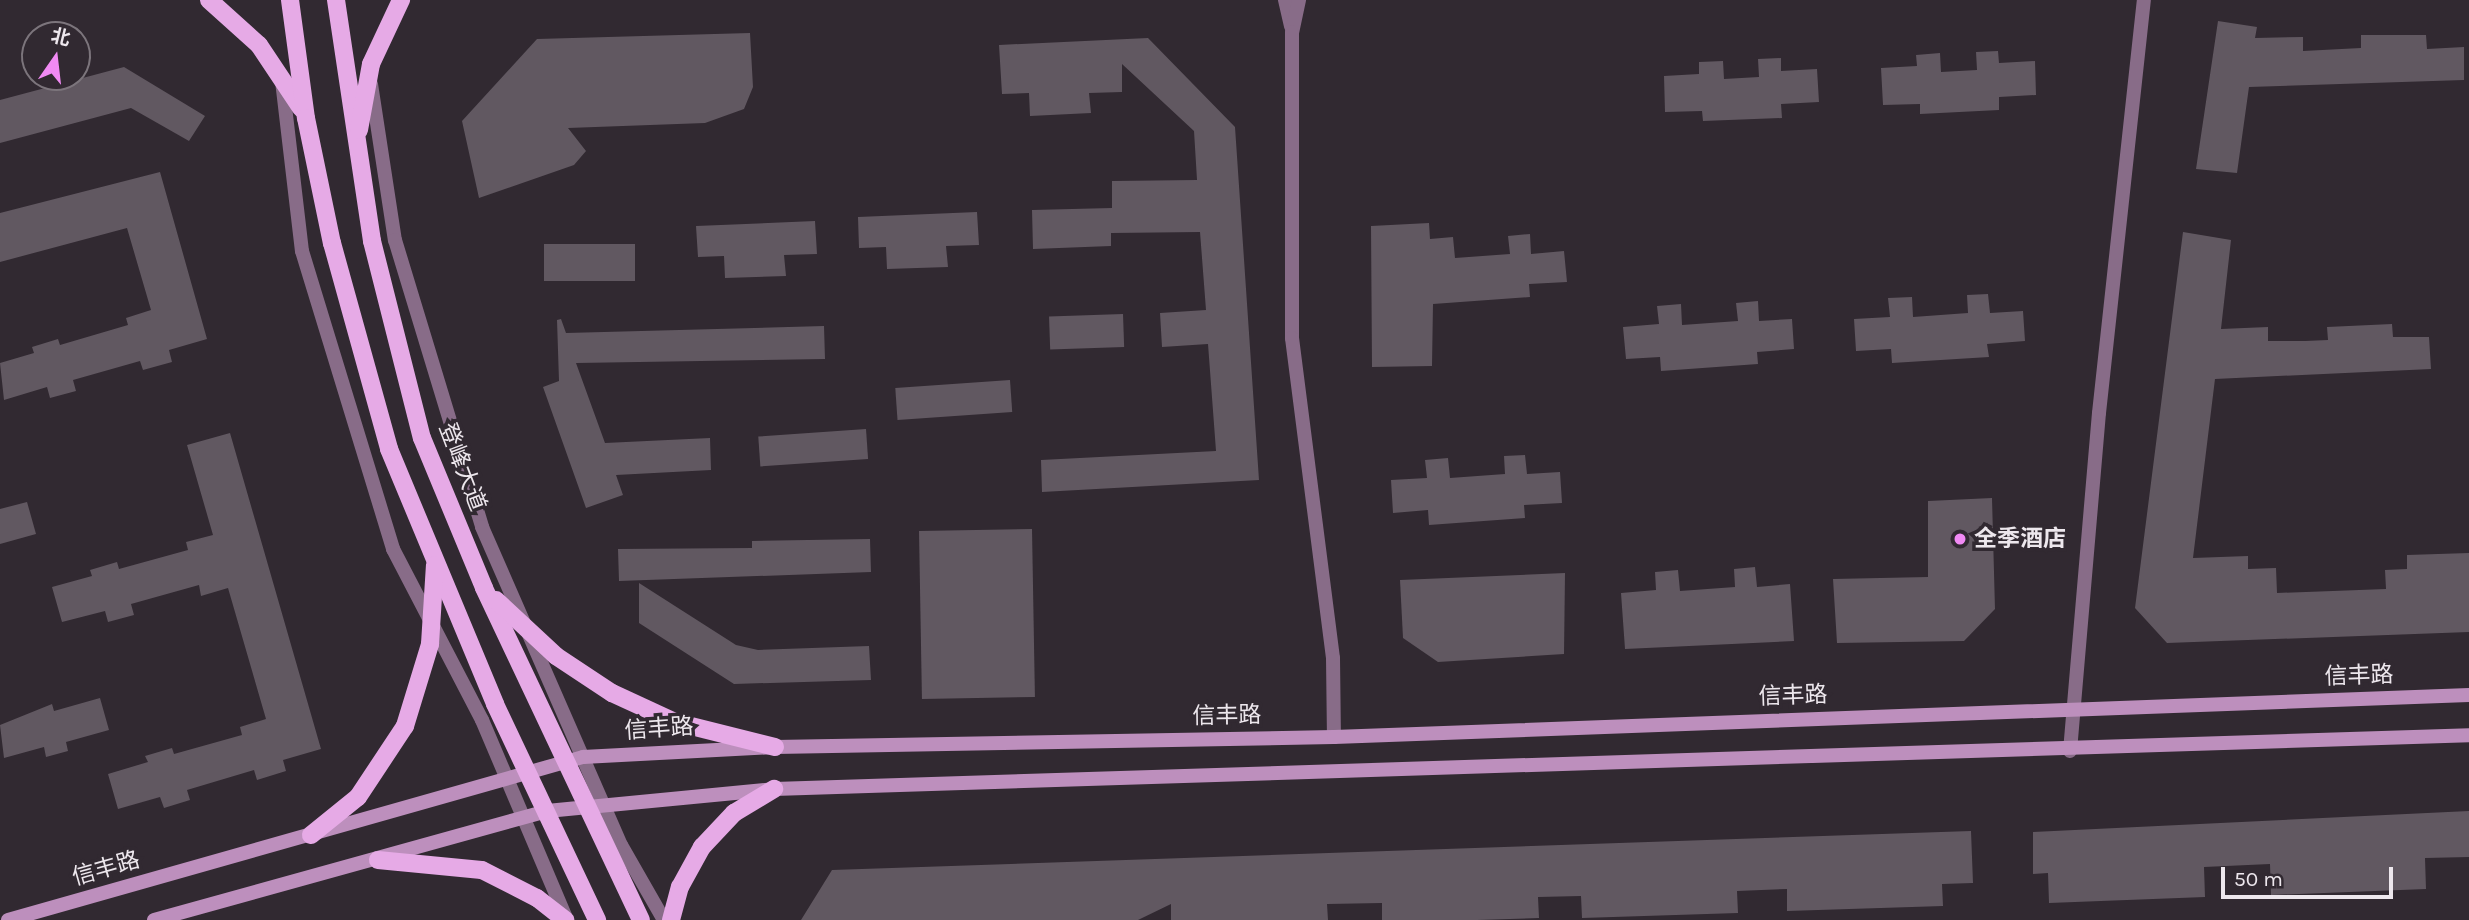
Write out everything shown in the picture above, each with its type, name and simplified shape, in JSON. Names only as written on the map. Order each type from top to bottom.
[{"type":"main road","points":[[209,0],[240,24],[281,73],[306,118]]},
{"type":"main road","points":[[290,0],[306,118],[332,243],[389,449],[495,704],[529,769],[597,920]]},
{"type":"main road","name":"登峰大道","points":[[336,0],[359,169],[372,241],[422,438],[484,587],[563,760],[595,804],[641,920]]},
{"type":"main road","points":[[359,169],[360,116],[369,71],[401,0]]},
{"type":"main road","points":[[311,835],[358,797],[391,750],[416,699],[433,625],[435,558]]},
{"type":"main road","points":[[484,587],[528,632],[584,676],[643,708],[707,733],[775,747]]},
{"type":"main road","name":"信丰路","points":[[8,920],[311,835],[529,769],[583,757],[775,747],[1334,737],[2469,695]]},
{"type":"main road","points":[[154,920],[547,811],[595,804],[774,789],[2070,751],[2469,735]]},
{"type":"main road","points":[[671,920],[680,887],[702,847],[734,813],[774,789]]},
{"type":"main road","points":[[378,860],[482,870],[537,898],[566,920]]},
{"type":"street","points":[[1285,0],[1292,32],[1293,338],[1333,658],[1334,737]]},
{"type":"street","points":[[1292,32],[1299,0]]},
{"type":"street","points":[[2070,751],[2144,0]]},
{"type":"street","points":[[369,71],[395,240],[482,527],[583,757],[595,804],[664,920]]},
{"type":"street","points":[[281,73],[302,251],[394,548],[507,777],[566,920]]},
{"type":"building","points":[[2218,21],[2257,27],[2255,38],[2303,37],[2303,51],[2361,48],[2361,35],[2426,35],[2427,49],[2464,47],[2464,80],[2249,87],[2237,173],[2196,169]]},
{"type":"building","points":[[750,33],[753,87],[744,109],[705,123],[568,128],[586,151],[574,165],[479,198],[462,121],[537,39]]},
{"type":"building","points":[[1148,38],[1235,127],[1259,480],[1042,492],[1041,460],[1216,451],[1208,344],[1162,347],[1160,313],[1206,310],[1200,232],[1111,233],[1111,246],[1033,249],[1032,210],[1112,208],[1112,181],[1197,180],[1194,131],[1122,64],[1122,92],[1089,93],[1091,113],[1030,116],[1029,93],[1002,94],[999,45]]},
{"type":"building","points":[[1998,51],[1999,63],[2035,61],[2036,95],[1999,97],[1999,110],[1920,114],[1920,104],[1883,105],[1881,68],[1917,66],[1916,55],[1940,53],[1941,72],[1977,70],[1976,52]]},
{"type":"building","points":[[1781,58],[1781,71],[1817,69],[1819,102],[1781,104],[1782,118],[1703,121],[1702,111],[1665,112],[1664,76],[1699,74],[1699,62],[1723,61],[1724,79],[1759,77],[1758,59]]},
{"type":"building","points":[[124,67],[205,116],[189,141],[131,108],[0,143],[0,100],[34,91],[91,91],[91,76]]},
{"type":"building","points":[[160,172],[207,339],[169,350],[172,362],[143,370],[140,361],[73,380],[76,391],[50,398],[47,387],[4,400],[0,363],[34,353],[32,347],[58,339],[60,345],[128,325],[126,318],[151,310],[127,228],[0,262],[0,213]]},
{"type":"building","points":[[977,212],[979,245],[946,246],[948,267],[887,269],[886,247],[859,248],[858,217]]},
{"type":"building","points":[[815,221],[817,254],[784,255],[786,276],[725,278],[724,256],[698,257],[696,226]]},
{"type":"building","points":[[1429,223],[1430,239],[1453,237],[1455,258],[1510,254],[1508,236],[1530,234],[1531,254],[1564,251],[1567,282],[1529,284],[1530,297],[1433,304],[1432,366],[1372,367],[1371,226]]},
{"type":"building","points":[[2183,232],[2231,240],[2221,329],[2268,327],[2268,341],[2305,341],[2328,340],[2327,327],[2392,324],[2393,337],[2429,337],[2431,369],[2215,379],[2193,558],[2248,556],[2248,569],[2276,568],[2277,593],[2386,589],[2385,570],[2407,569],[2407,555],[2469,553],[2469,632],[2167,643],[2135,608]]},
{"type":"building","points":[[544,244],[635,244],[635,281],[544,281]]},
{"type":"building","points":[[1988,294],[1990,313],[2023,311],[2025,341],[1987,344],[1989,357],[1892,363],[1891,349],[1856,351],[1854,319],[1890,317],[1888,298],[1912,297],[1913,317],[1968,313],[1967,295]]},
{"type":"building","points":[[1758,301],[1759,321],[1792,319],[1794,349],[1757,352],[1758,364],[1661,371],[1660,357],[1626,359],[1623,327],[1659,324],[1657,306],[1681,304],[1682,325],[1738,321],[1736,303]]},
{"type":"building","points":[[1123,314],[1124,347],[1050,350],[1049,317]]},
{"type":"building","points":[[561,319],[566,333],[824,326],[825,359],[576,363],[605,443],[710,438],[711,470],[616,475],[623,495],[586,508],[543,387],[559,381],[557,320]]},
{"type":"building","points":[[1010,380],[1012,412],[898,420],[895,388]]},
{"type":"building","points":[[866,429],[868,459],[760,466],[758,437]]},
{"type":"building","points":[[230,433],[321,749],[283,760],[286,771],[257,780],[254,770],[187,790],[190,800],[164,808],[160,797],[118,809],[108,774],[148,762],[145,756],[172,748],[174,754],[242,735],[240,727],[266,719],[228,588],[201,596],[199,585],[131,604],[134,615],[108,622],[105,611],[62,622],[52,587],[92,576],[90,570],[117,562],[119,569],[188,550],[186,542],[213,535],[187,445]]},
{"type":"building","points":[[1525,455],[1527,474],[1560,472],[1562,503],[1524,505],[1525,518],[1429,525],[1428,510],[1393,513],[1391,480],[1427,478],[1425,460],[1448,458],[1450,478],[1505,474],[1504,456]]},
{"type":"building","name":"全季酒店","points":[[1992,498],[1995,609],[1964,641],[1837,643],[1833,579],[1928,577],[1928,501]]},
{"type":"building","points":[[27,502],[36,534],[0,544],[0,509]]},
{"type":"building","points":[[1032,529],[1035,697],[922,699],[919,531]]},
{"type":"building","points":[[870,539],[871,572],[619,581],[618,549],[752,548],[752,541]]},
{"type":"building","points":[[1755,567],[1757,587],[1790,584],[1794,641],[1625,649],[1621,593],[1656,590],[1655,572],[1678,570],[1680,591],[1735,587],[1734,569]]},
{"type":"building","points":[[1565,573],[1564,654],[1438,662],[1403,638],[1400,580]]},
{"type":"building","points":[[639,583],[736,645],[758,650],[869,646],[871,680],[734,684],[639,623]]},
{"type":"building","points":[[100,698],[109,730],[66,742],[68,751],[46,757],[44,747],[4,758],[0,725],[52,704],[54,711]]},
{"type":"building","points":[[2469,811],[2469,857],[2425,858],[2426,889],[2271,895],[2270,864],[2204,867],[2205,897],[2049,903],[2048,873],[2033,874],[2033,832]]},
{"type":"building","points":[[1971,831],[1973,883],[1942,884],[1943,906],[1787,911],[1787,889],[1737,891],[1738,913],[1582,918],[1581,896],[1538,897],[1539,918],[1477,920],[1382,920],[1382,903],[1327,904],[1328,920],[1171,920],[1171,904],[1138,920],[801,920],[832,870]]},
{"type":"place","name":"全季酒店","points":[[1960,539]]}]
